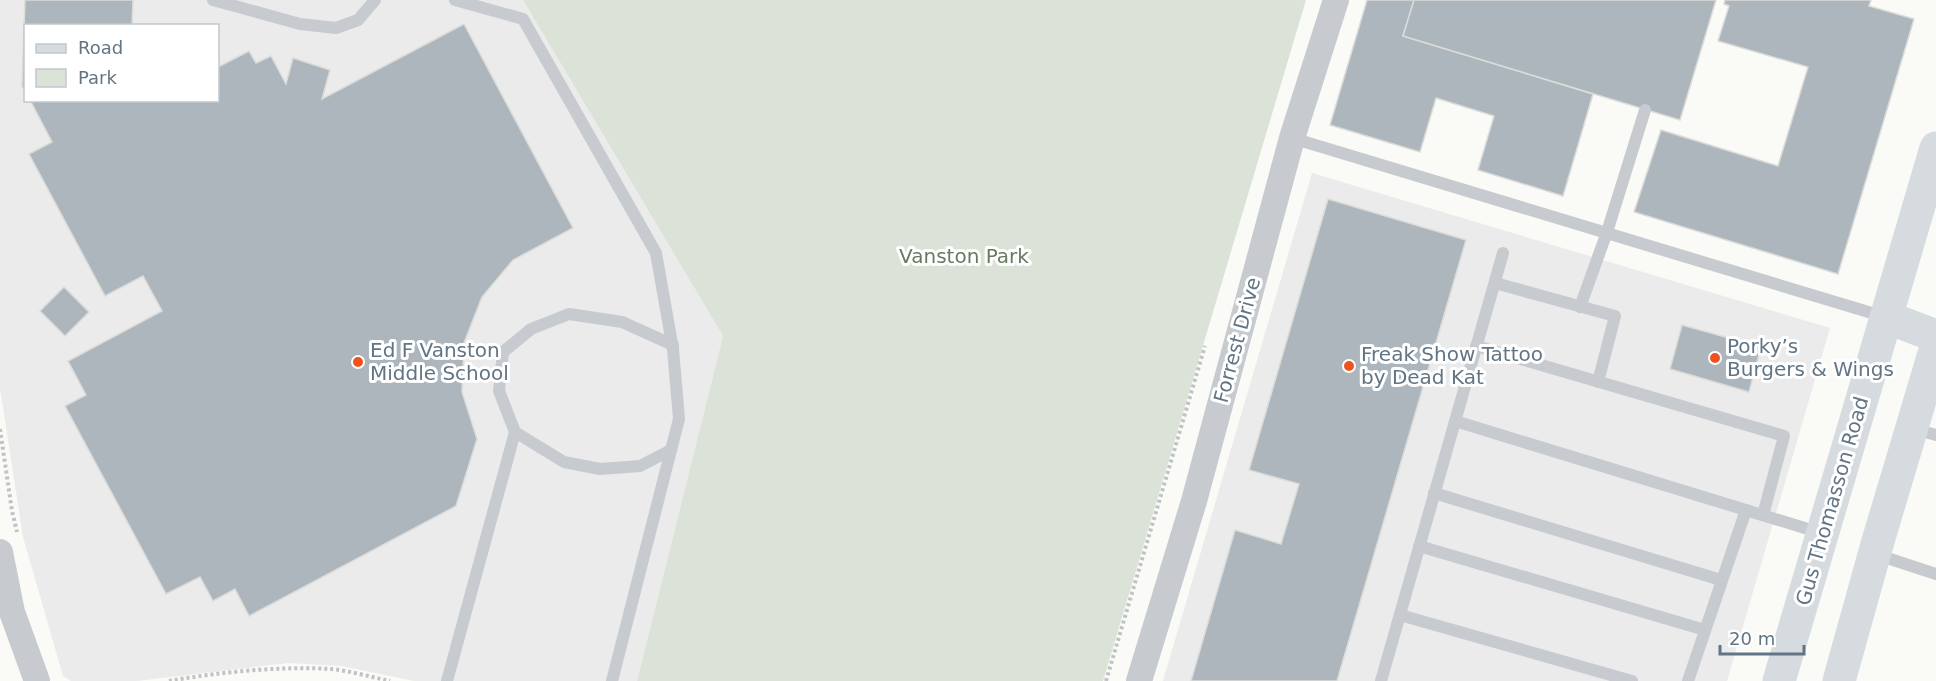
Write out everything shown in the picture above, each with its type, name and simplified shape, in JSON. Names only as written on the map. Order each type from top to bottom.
[{"type":"main road","name":"Gus Thomasson Road","points":[[1779,681],[1936,148]]},
{"type":"main road","points":[[1886,317],[1936,336]]},
{"type":"main road","points":[[1839,681],[1874,554],[1924,431],[1936,347]]},
{"type":"street","name":"Forrest Drive","points":[[1139,681],[1194,501],[1292,138],[1336,0]]},
{"type":"street","points":[[0,552],[12,612],[37,681]]},
{"type":"lane","points":[[213,0],[300,24],[336,28],[358,20],[375,0]]},
{"type":"lane","points":[[455,0],[523,19],[656,253],[673,345],[679,419],[612,681]]},
{"type":"lane","points":[[1580,307],[1646,110]]},
{"type":"lane","points":[[1292,138],[1886,317]]},
{"type":"lane","points":[[1381,681],[1503,253]]},
{"type":"lane","points":[[1495,283],[1615,316],[1598,382]]},
{"type":"lane","points":[[447,681],[515,432],[499,391],[503,352],[531,329],[569,314],[622,322],[673,345]]},
{"type":"lane","points":[[1476,346],[1784,436],[1763,515]]},
{"type":"lane","points":[[1455,421],[1823,534]]},
{"type":"lane","points":[[515,432],[564,462],[600,469],[640,466],[671,450]]},
{"type":"lane","points":[[1434,493],[1721,580]]},
{"type":"lane","points":[[1688,681],[1746,510]]},
{"type":"lane","points":[[1419,546],[1705,630]]},
{"type":"lane","points":[[1874,554],[1936,574]]},
{"type":"lane","points":[[1400,615],[1632,681]]},
{"type":"path","points":[[169,681],[259,671],[333,669],[390,681]]},
{"type":"shaded area","name":"Ed F Vanston Middle School","points":[[0,0],[523,0],[723,336],[637,681],[414,681],[341,666],[288,663],[137,681],[71,681],[63,676],[23,537],[0,388]]},
{"type":"shaded area","points":[[1312,173],[1830,328],[1727,681],[1163,681]]},
{"type":"green space","name":"Vanston Park","points":[[523,0],[1306,0],[1103,681],[637,681],[723,336]]},
{"type":"building","points":[[25,0],[133,0],[132,24],[24,24]]},
{"type":"building","points":[[1367,0],[1414,0],[1403,36],[1593,94],[1563,196],[1478,170],[1494,116],[1436,98],[1420,152],[1330,125]]},
{"type":"building","points":[[1414,0],[1716,0],[1680,120],[1403,36]]},
{"type":"building","points":[[1725,0],[1871,0],[1869,6],[1914,19],[1838,274],[1634,212],[1661,130],[1778,166],[1808,67],[1718,41],[1729,6],[1724,4]]},
{"type":"building","points":[[464,24],[573,228],[513,260],[482,297],[464,343],[462,392],[477,439],[456,506],[249,616],[235,589],[213,601],[200,577],[166,594],[65,406],[86,395],[68,361],[162,311],[143,276],[105,296],[29,154],[52,142],[31,102],[219,102],[219,66],[249,51],[256,63],[271,56],[286,84],[293,58],[330,70],[322,99]]},
{"type":"building","points":[[24,29],[24,90],[22,86]]},
{"type":"building","points":[[1328,199],[1466,240],[1337,681],[1191,681],[1235,530],[1281,544],[1299,484],[1249,470]]},
{"type":"building","points":[[64,287],[89,312],[65,336],[40,311]]},
{"type":"building","name":"Porky’s Burgers & Wings","points":[[1682,325],[1761,347],[1749,392],[1670,369]]},
{"type":"place","name":"Porky’s Burgers & Wings","points":[[1715,358]]},
{"type":"place","name":"Ed F Vanston Middle School","points":[[358,362]]},
{"type":"place","name":"Freak Show Tattoo by Dead Kat","points":[[1349,366]]}]
